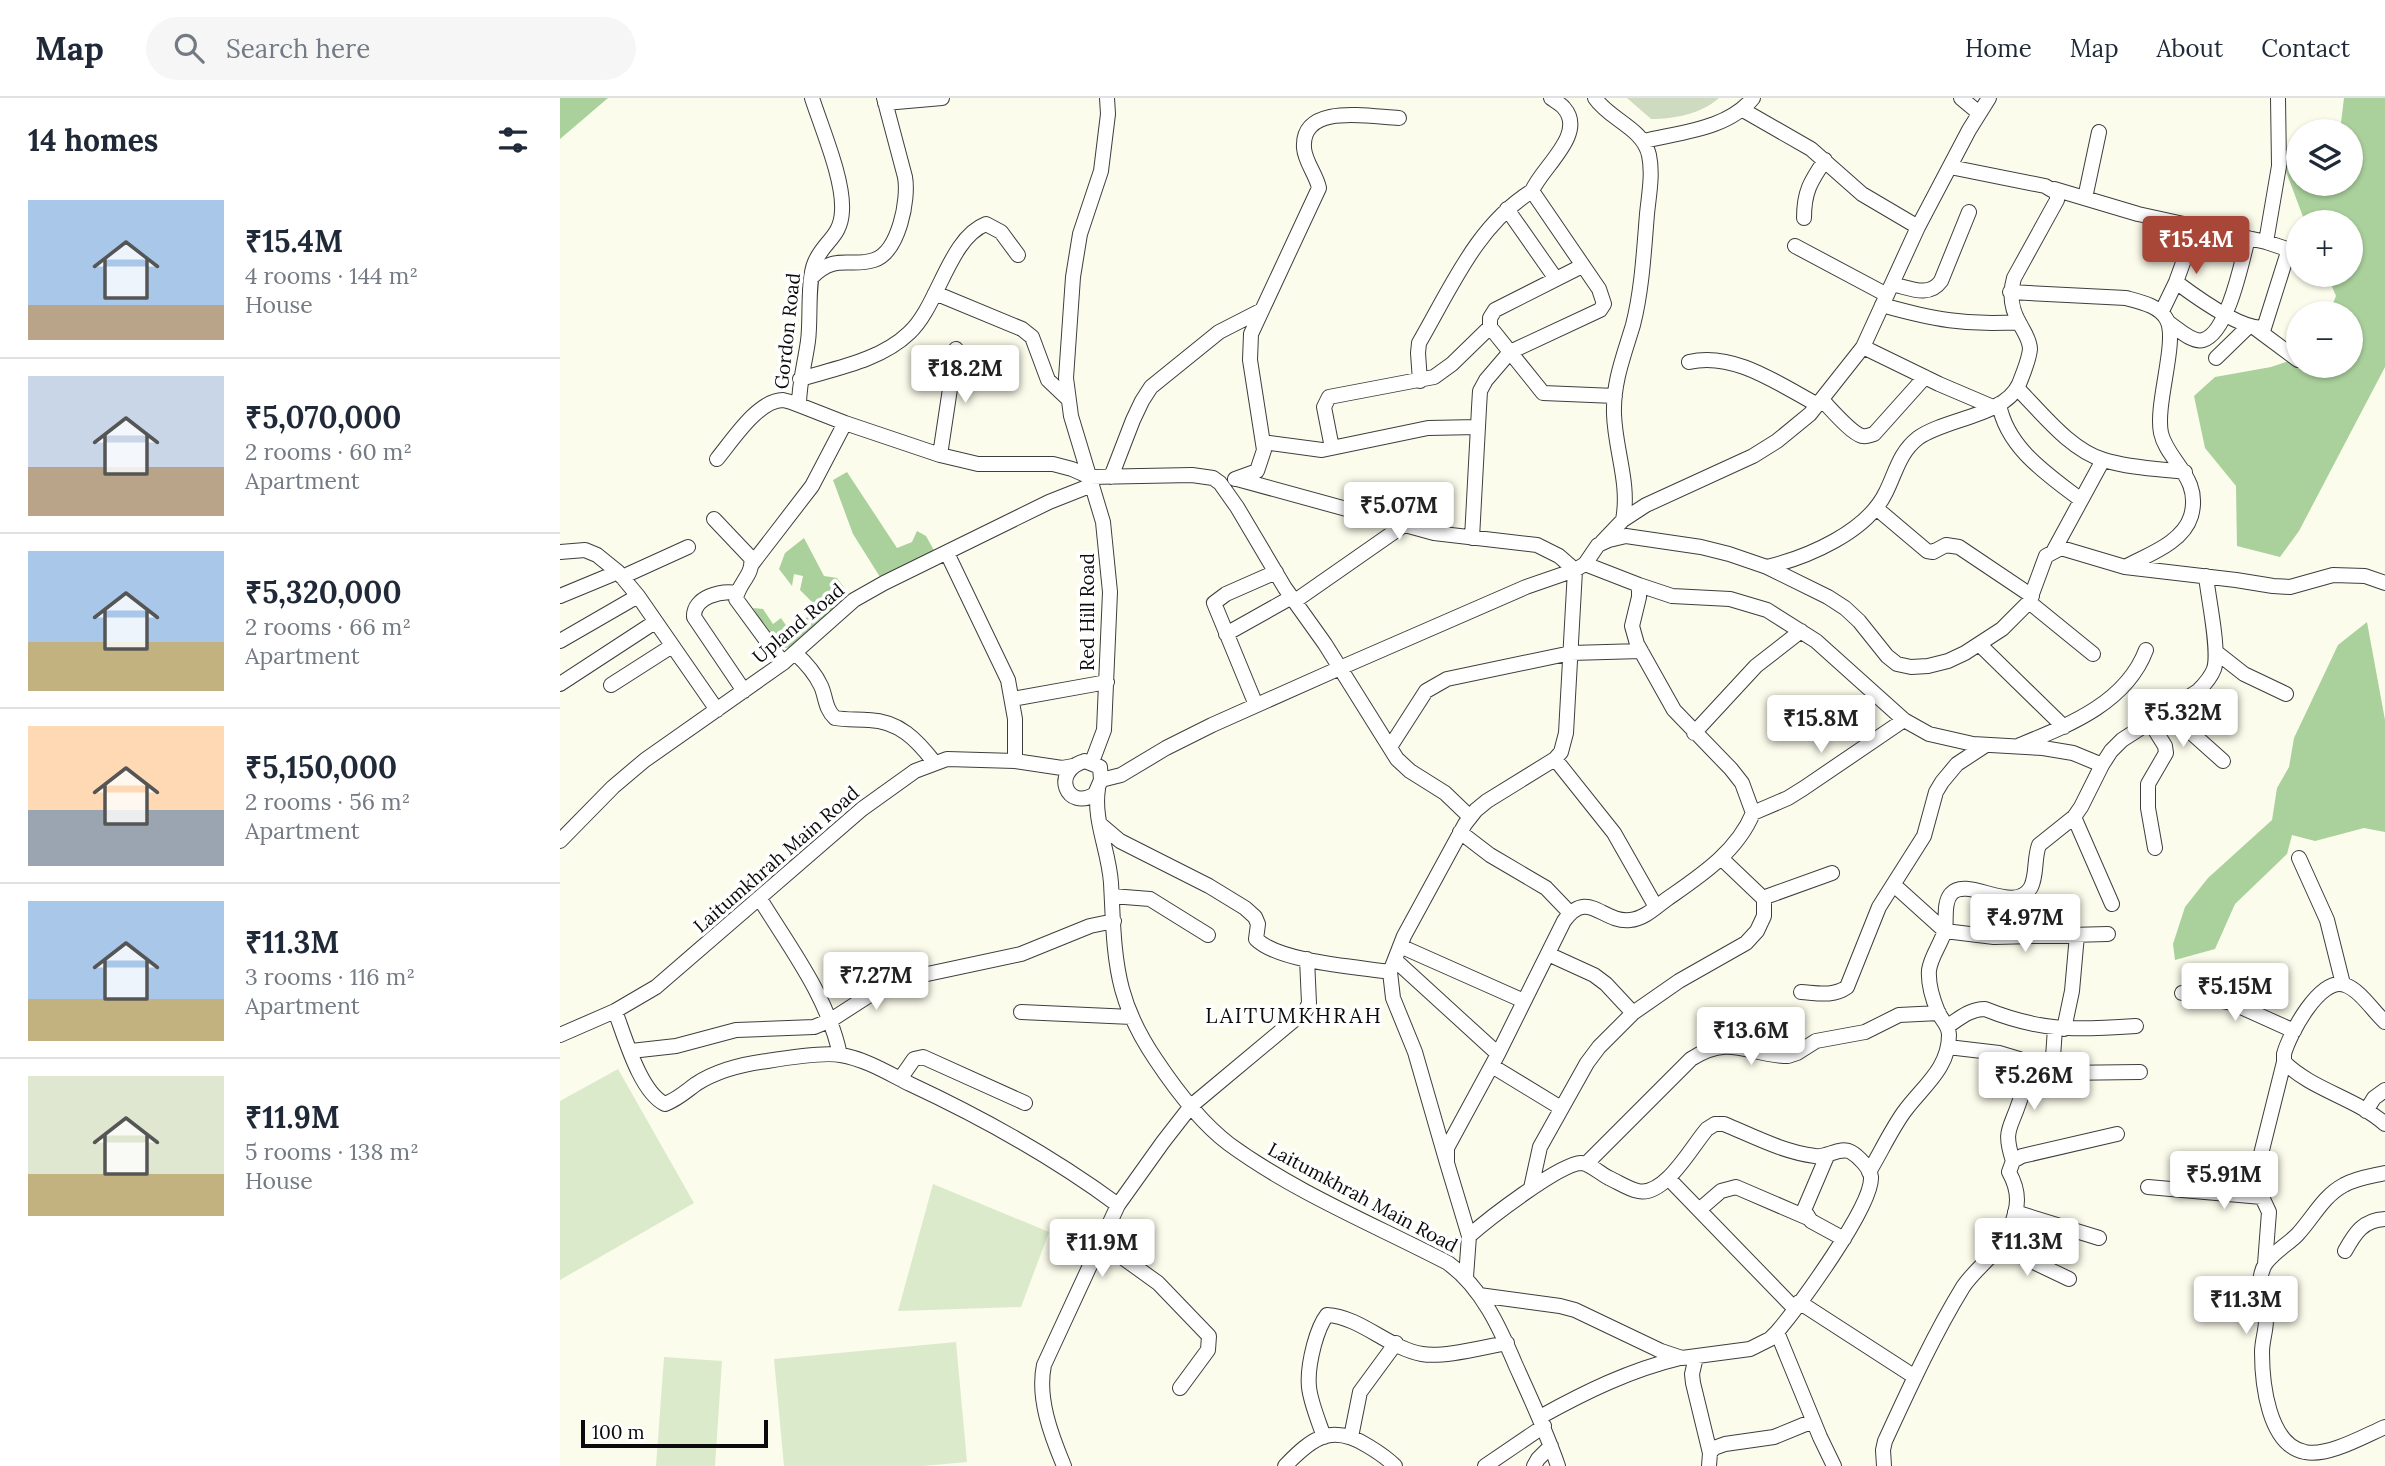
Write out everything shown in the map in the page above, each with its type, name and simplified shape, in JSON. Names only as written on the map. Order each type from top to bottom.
[{"type":"street","name":"Gordon Road","points":[[812,98],[842,199],[841,224],[815,261],[799,404],[845,423],[940,455],[978,464],[1053,464],[1089,475]]},
{"type":"street","points":[[812,277],[828,265],[875,260],[884,254],[904,215],[907,190],[885,101],[942,98]]},
{"type":"street","points":[[1420,381],[1419,343],[1472,249],[1507,209],[1532,191],[1536,180],[1562,148],[1569,134],[1569,116],[1565,109],[1551,98]]},
{"type":"street","points":[[1595,98],[1644,141],[1651,173],[1643,258],[1633,323],[1618,371],[1615,396],[1616,435],[1626,495],[1623,520]]},
{"type":"street","points":[[1644,141],[1720,123],[1743,110],[1753,98]]},
{"type":"street","points":[[1961,98],[1979,113]]},
{"type":"street","points":[[1099,785],[1100,767],[1092,762],[1085,761],[1073,766],[1065,779],[1071,794],[1080,799],[1090,797],[1099,785],[1166,748],[1256,705],[1526,587],[1580,567],[1623,520],[1646,505],[1753,456],[1777,441],[1810,414],[1863,347],[1918,227],[1989,98]]},
{"type":"street","points":[[2266,242],[2278,166],[2278,98]]},
{"type":"street","points":[[1068,399],[1066,379],[1073,277],[1080,234],[1101,171],[1109,99]]},
{"type":"street","points":[[1743,110],[1811,149],[1863,194],[1918,227]]},
{"type":"street","points":[[1220,483],[1256,471],[1263,458],[1263,442],[1250,360],[1251,334],[1319,188],[1306,155],[1305,136],[1308,128],[1328,116],[1399,118]]},
{"type":"street","points":[[2084,198],[2099,132]]},
{"type":"street","points":[[1804,218],[1808,186],[1825,160]]},
{"type":"street","points":[[1950,167],[2035,183],[2138,214],[2284,248],[2288,252],[2288,260],[2264,328],[2252,327],[2216,358]]},
{"type":"street","points":[[1767,567],[1795,560],[1853,529],[1875,508],[1886,492],[1899,461],[1917,439],[1935,427],[1996,406],[2014,394],[2030,347],[2012,306],[2010,292],[2014,278],[2057,200],[2054,189]]},
{"type":"street","points":[[1472,538],[1480,391],[1486,380],[1510,352],[1600,310],[1604,304],[1603,298],[1532,191]]},
{"type":"street","points":[[1507,209],[1556,279]]},
{"type":"street","points":[[1887,295],[1933,291],[1936,288],[1969,212]]},
{"type":"street","points":[[800,379],[870,357],[894,345],[911,332],[925,314],[958,251],[979,227],[986,224],[1000,232],[1018,255]]},
{"type":"street","points":[[2124,567],[2175,540],[2185,529],[2191,516],[2193,501],[2185,472],[2164,442],[2160,420],[2168,356],[2165,317],[2196,227]]},
{"type":"street","points":[[2010,292],[2140,302],[2192,337],[2203,340],[2227,314],[2248,238]]},
{"type":"street","points":[[1795,246],[1924,317],[1955,323],[2019,322]]},
{"type":"street","points":[[1581,266],[1495,310],[1490,318],[1490,327],[1543,393],[1615,396]]},
{"type":"street","points":[[2176,282],[2210,306],[2252,327],[2286,351]]},
{"type":"street","points":[[935,293],[1022,329],[1032,337],[1048,380],[1068,399]]},
{"type":"street","points":[[1111,477],[1133,420],[1151,387],[1219,332],[1262,310]]},
{"type":"street","points":[[1332,448],[1324,407],[1329,397],[1434,377],[1490,327]]},
{"type":"street","points":[[1863,347],[1925,377],[1996,406],[2024,452],[2042,470],[2081,500]]},
{"type":"street","points":[[940,455],[956,349]]},
{"type":"street","points":[[1689,362],[1712,360],[1741,366],[1820,402],[1862,436],[1874,434],[1925,377]]},
{"type":"street","points":[[2017,388],[2078,446],[2103,460],[2185,472]]},
{"type":"street","name":"Red Hill Road","points":[[1068,399],[1103,522],[1110,592],[1104,730],[1092,762]]},
{"type":"street","points":[[717,459],[748,421],[765,407],[783,400],[799,404]]},
{"type":"street","points":[[783,663],[739,604],[737,593],[751,571],[752,564],[812,486],[845,423]]},
{"type":"street","points":[[1263,442],[1311,450],[1428,428],[1478,427]]},
{"type":"street","points":[[1598,545],[1626,536],[1701,547],[1767,567],[1845,608],[1897,664],[1911,667],[1938,664],[1965,653],[2021,612],[2031,599],[2046,556],[2053,550],[2103,460]]},
{"type":"street","points":[[1089,475],[1192,475],[1213,478],[1220,483],[1398,759],[1410,771],[1434,785],[1470,817]]},
{"type":"street","name":"Upland Road","points":[[560,841],[613,787],[645,760],[783,663],[855,600],[1049,502],[1089,475]]},
{"type":"street","points":[[1237,479],[1445,536],[1537,544],[1580,567],[1672,596],[1713,596],[1751,604],[1768,610],[1816,641],[1904,720],[1939,738],[2073,753],[2102,765]]},
{"type":"street","points":[[1875,508],[1927,551],[1933,552],[1946,544],[1959,547],[2031,599],[2093,654]]},
{"type":"street","points":[[715,519],[747,553],[752,564]]},
{"type":"street","points":[[1226,634],[1294,599],[1404,525]]},
{"type":"street","points":[[560,596],[688,547]]},
{"type":"street","points":[[2053,550],[2070,549],[2124,567],[2236,579],[2273,586],[2290,587],[2333,575],[2365,576],[2385,583]]},
{"type":"street","points":[[560,552],[585,550],[597,555],[620,574],[717,710]]},
{"type":"street","points":[[947,554],[1009,680],[1013,699],[1016,761]]},
{"type":"street","points":[[1465,1277],[1469,1236],[1415,1052],[1393,998],[1395,959],[1470,817],[1505,788],[1555,759],[1561,752],[1566,733],[1580,567]]},
{"type":"street","points":[[1256,705],[1214,603],[1226,594],[1276,572]]},
{"type":"street","points":[[1485,1466],[1542,1422],[1595,1387],[1660,1363],[1750,1349],[1770,1339],[1777,1332],[1844,1239],[1868,1192],[1869,1172],[1904,1112],[1938,1072],[1948,1047],[1948,1026],[1939,1013],[1929,980],[1929,968],[1945,931],[1951,893],[1960,889],[2018,897],[2025,893],[2034,879],[2039,845],[2074,817],[2111,751],[2122,740],[2198,691],[2207,682],[2220,655],[2212,577]]},
{"type":"street","points":[[1639,585],[1632,626],[1634,639],[1674,710],[1742,783],[1752,813]]},
{"type":"street","points":[[737,593],[718,592],[697,606],[694,617],[744,691]]},
{"type":"street","points":[[560,641],[638,596]]},
{"type":"street","points":[[560,684],[656,622]]},
{"type":"street","points":[[1694,733],[1756,666],[1801,631]]},
{"type":"street","points":[[1979,644],[2064,727]]},
{"type":"street","points":[[611,685],[672,646]]},
{"type":"street","points":[[2016,747],[2083,717],[2121,690],[2133,676],[2147,650]]},
{"type":"street","points":[[1390,747],[1426,691],[1447,679],[1571,653],[1641,651]]},
{"type":"street","points":[[795,653],[816,676],[827,707],[835,718],[873,720],[905,730],[920,743],[934,762]]},
{"type":"street","points":[[2220,655],[2235,667],[2286,694]]},
{"type":"street","points":[[1013,699],[1107,682]]},
{"type":"street","points":[[2167,711],[2223,761]]},
{"type":"street","points":[[1447,1163],[1447,1148],[1570,913],[1586,906],[1618,920],[1640,918],[1699,877],[1721,858],[1742,833],[1752,813],[1788,798],[1904,720]]},
{"type":"street","points":[[2150,722],[2165,746],[2166,753],[2148,785],[2148,808],[2155,848]]},
{"type":"street","points":[[1801,992],[1831,994],[1847,987],[1879,907],[1924,836],[1936,792],[1957,765],[1986,745]]},
{"type":"street","name":"Laitumkhrah Main Road","points":[[560,1035],[615,1011],[656,987],[896,783],[915,771],[947,759],[1016,761],[1062,768],[1073,766]]},
{"type":"street","points":[[1555,759],[1614,834],[1656,907]]},
{"type":"street","points":[[1032,764],[1057,780],[1120,841],[1209,886],[1245,908],[1255,917],[1258,924],[1256,939],[1261,944],[1307,959],[1395,959],[1524,1000]]},
{"type":"street","name":"Laitumkhrah Main Road","points":[[1099,785],[1099,820],[1108,855],[1117,965],[1132,1017],[1158,1063],[1191,1106],[1227,1142],[1272,1172],[1448,1263],[1465,1277],[1479,1295],[1507,1343],[1558,1466]]},
{"type":"street","points":[[2074,817],[2112,904]]},
{"type":"street","points":[[1460,832],[1490,855],[1546,888],[1570,913]]},
{"type":"street","points":[[1531,1188],[1540,1147],[1587,1063],[1614,1031],[1633,1013],[1679,981],[1746,943],[1757,931],[1764,916],[1764,899],[1721,858]]},
{"type":"street","points":[[2299,858],[2327,920],[2343,984]]},
{"type":"street","points":[[1764,899],[1773,892],[1832,873]]},
{"type":"street","points":[[1894,885],[1945,931],[1994,937],[2108,934]]},
{"type":"street","points":[[1112,895],[1150,899],[1208,935]]},
{"type":"street","points":[[760,899],[821,998],[831,1020],[840,1055]]},
{"type":"street","points":[[631,1051],[677,1046],[736,1030],[814,1027],[831,1020],[879,989],[904,979],[1021,954],[1090,926],[1114,920]]},
{"type":"street","points":[[2052,1072],[2060,1029],[2073,985],[2077,935]]},
{"type":"street","points":[[1548,954],[1594,975],[1633,1013]]},
{"type":"street","points":[[1064,1466],[1048,1421],[1042,1374],[1118,1205],[1191,1106],[1306,1010],[1309,1003],[1307,959]]},
{"type":"street","points":[[1395,959],[1495,1060],[1561,1108]]},
{"type":"street","points":[[2261,1154],[2286,1047],[2315,999],[2334,985],[2343,984],[2351,988],[2385,1022]]},
{"type":"street","points":[[2182,993],[2231,1003],[2294,1031]]},
{"type":"street","points":[[1948,1026],[1972,1011],[1984,1009],[2025,1023],[2060,1029],[2136,1026]]},
{"type":"street","points":[[615,1011],[651,1093],[656,1100],[665,1104],[678,1100],[697,1083],[731,1069],[767,1060],[840,1055],[865,1062],[1018,1140],[1082,1179],[1118,1205]]},
{"type":"street","points":[[1021,1012],[1132,1017]]},
{"type":"street","points":[[1586,1164],[1691,1059],[1702,1052],[1728,1046],[1788,1056],[1797,1054],[1816,1041],[1865,1032],[1899,1015],[1939,1013]]},
{"type":"street","points":[[1948,1047],[2009,1055],[2035,1069],[2052,1072],[2140,1072]]},
{"type":"street","points":[[900,1079],[914,1059],[923,1057],[1024,1103]]},
{"type":"street","points":[[2284,1062],[2295,1072],[2366,1111],[2385,1125]]},
{"type":"street","points":[[1884,1466],[1885,1441],[1915,1377],[1964,1286],[2000,1246],[2010,1227],[2015,1212],[2017,1187],[2009,1172],[2013,1161],[2008,1130],[2022,1093],[2026,1065]]},
{"type":"street","points":[[2366,1111],[2374,1098],[2385,1090]]},
{"type":"street","points":[[1469,1236],[1531,1188],[1581,1163],[1639,1192],[1648,1191],[1669,1179],[1707,1129],[1715,1124],[1724,1124],[1785,1149],[1816,1157],[1850,1151],[1869,1172]]},
{"type":"street","points":[[2013,1161],[2022,1156],[2117,1134]]},
{"type":"street","points":[[1808,1218],[1804,1210],[1805,1203],[1827,1156]]},
{"type":"street","points":[[2265,1264],[2297,1234],[2334,1191],[2346,1183],[2385,1173]]},
{"type":"street","points":[[1669,1179],[1797,1306],[1915,1377]]},
{"type":"street","points":[[1699,1210],[1721,1191],[1736,1187],[1808,1218],[1844,1239]]},
{"type":"street","points":[[2148,1187],[2262,1197],[2269,1212],[2265,1264],[2261,1278],[2266,1320],[2262,1348],[2266,1396],[2279,1433],[2293,1448],[2307,1453],[2325,1452],[2385,1427]]},
{"type":"street","points":[[2015,1212],[2099,1238]]},
{"type":"street","points":[[2345,1251],[2364,1225],[2373,1220],[2385,1219]]},
{"type":"street","points":[[1101,1242],[1158,1283],[1209,1336],[1208,1350],[1180,1388]]},
{"type":"street","points":[[2000,1246],[2069,1279]]},
{"type":"street","points":[[1479,1295],[1575,1310],[1661,1351],[1689,1357]]},
{"type":"street","points":[[1324,1437],[1307,1384],[1307,1371],[1322,1321],[1327,1315],[1336,1315],[1419,1354],[1434,1355],[1507,1343]]},
{"type":"street","points":[[1777,1332],[1834,1466]]},
{"type":"street","points":[[1351,1437],[1360,1392],[1396,1343]]},
{"type":"street","points":[[1689,1357],[1710,1460]]},
{"type":"street","points":[[1710,1460],[1714,1448],[1774,1437],[1813,1421]]},
{"type":"street","points":[[1285,1466],[1302,1449],[1331,1434],[1351,1437],[1378,1452],[1395,1466]]},
{"type":"street","points":[[1534,1466],[1551,1446]]},
{"type":"green space","points":[[560,98],[608,98],[560,139]]},
{"type":"green space","points":[[1627,98],[1719,98],[1704,108],[1687,114],[1651,119]]},
{"type":"green space","points":[[2344,98],[2385,98],[2385,367],[2299,531],[2280,557],[2237,546],[2236,486],[2205,448],[2194,396],[2215,377],[2286,362],[2286,378],[2363,378],[2363,301],[2334,301],[2336,296],[2332,287],[2363,287],[2363,210],[2300,210],[2295,196],[2363,196],[2363,119],[2341,119]]},
{"type":"green space","points":[[2286,150],[2286,172],[2279,153]]},
{"type":"green space","points":[[847,472],[897,548],[912,542],[917,531],[926,536],[935,552],[908,567],[880,577],[853,534],[833,480]]},
{"type":"green space","points":[[804,538],[824,576],[837,578],[850,595],[796,647],[784,648],[767,630],[753,608],[763,609],[773,624],[781,618],[791,633],[817,607],[800,590],[803,576],[794,574],[792,586],[779,569],[785,553]]},
{"type":"green space","points":[[2367,622],[2385,720],[2385,832],[2364,828],[2315,841],[2292,835],[2287,854],[2235,904],[2215,949],[2175,960],[2173,944],[2185,907],[2208,878],[2272,820],[2277,788],[2289,767],[2294,738],[2338,645]]},
{"type":"green space","points":[[618,1069],[694,1203],[560,1280],[560,1101]]},
{"type":"green space","points":[[933,1184],[1049,1232],[1021,1307],[898,1311]]},
{"type":"green space","points":[[956,1342],[967,1462],[923,1466],[784,1466],[774,1359]]},
{"type":"green space","points":[[664,1357],[722,1361],[715,1466],[656,1466]]},
{"type":"district","name":"LAITUMKHRAH","points":[[1294,1016]]}]
